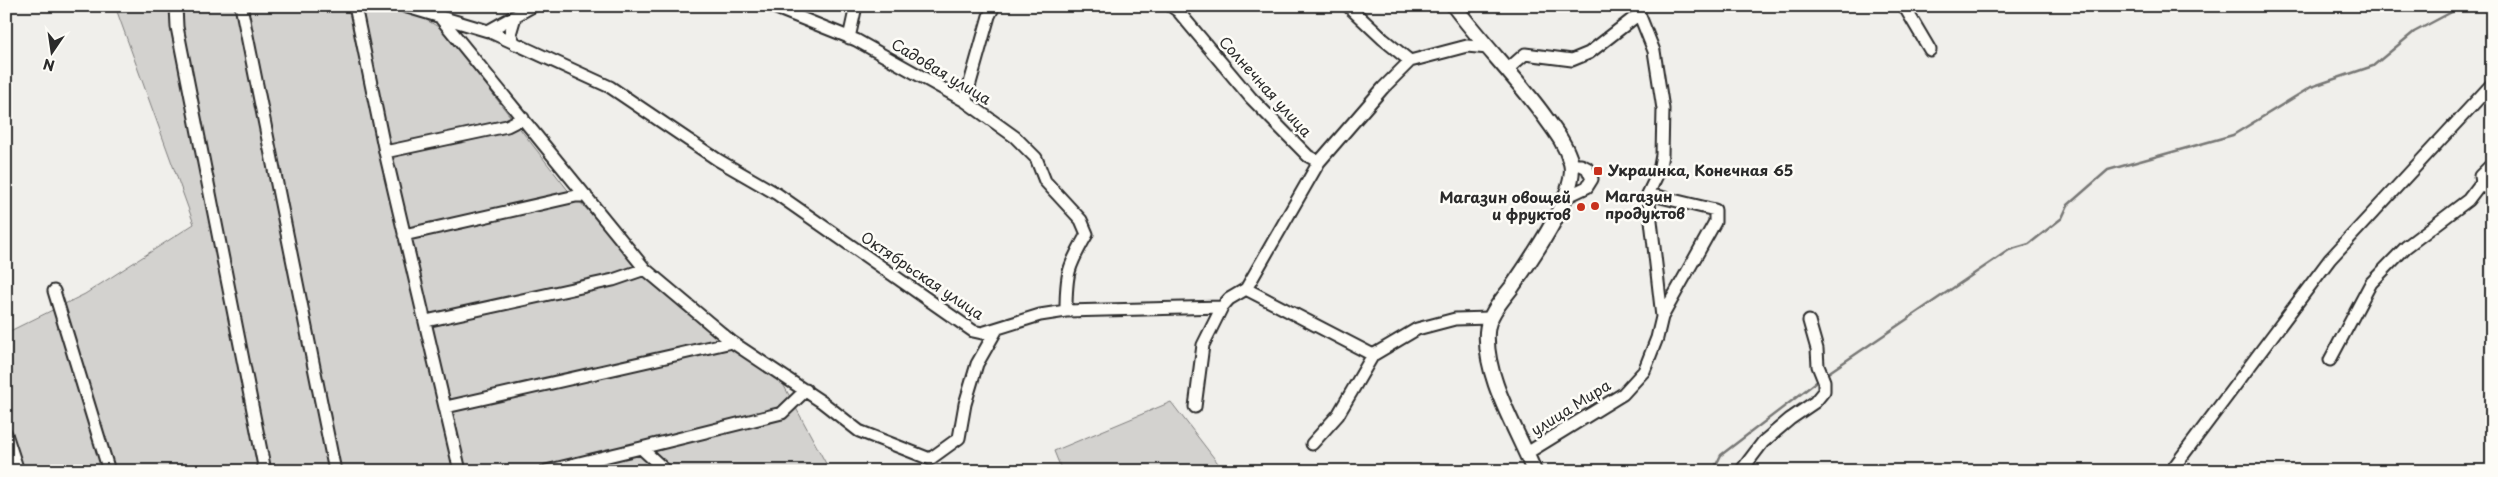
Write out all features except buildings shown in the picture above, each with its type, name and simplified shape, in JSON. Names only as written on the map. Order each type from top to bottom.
[{"type":"main road","points":[[1454,6],[1488,48],[1508,69],[1565,145],[1572,165],[1566,197],[1532,258],[1490,318],[1487,332],[1493,371],[1502,398],[1534,471]]},
{"type":"street","points":[[176,6],[177,27],[265,471]]},
{"type":"street","points":[[241,6],[335,471]]},
{"type":"street","points":[[355,6],[385,152],[460,471]]},
{"type":"street","name":"Октябрьская улица","points":[[404,6],[488,30],[610,87],[718,160],[777,194],[973,331],[982,333],[1040,315],[1066,311],[1222,306]]},
{"type":"street","points":[[488,30],[533,6]]},
{"type":"street","name":"Садовая улица","points":[[771,6],[849,38],[965,101],[1015,137],[1036,158],[1045,181],[1081,220],[1087,234],[1070,264],[1066,282],[1066,311]]},
{"type":"street","points":[[849,38],[856,6]]},
{"type":"street","points":[[965,101],[989,16],[994,6]]},
{"type":"street","name":"Солнечная улица","points":[[1171,6],[1178,11],[1250,98],[1308,156],[1319,162]]},
{"type":"street","points":[[1348,6],[1376,34],[1410,60]]},
{"type":"street","points":[[1904,6],[1930,50]]},
{"type":"street","name":"улица Мира","points":[[1508,69],[1525,54],[1572,60],[1588,53],[1637,10],[1654,52],[1662,109],[1662,155],[1658,171],[1648,194],[1662,317],[1657,338],[1644,371],[1623,394],[1527,453]]},
{"type":"street","points":[[439,16],[644,269],[732,342],[806,390],[859,431],[930,459],[959,438],[965,404],[977,364],[997,329]]},
{"type":"street","points":[[515,17],[510,34],[515,44]]},
{"type":"street","points":[[1195,407],[1203,345],[1222,306],[1229,299],[1246,289],[1319,162],[1383,88],[1410,60],[1467,46],[1488,48]]},
{"type":"street","points":[[2171,471],[2330,260],[2492,84]]},
{"type":"street","points":[[385,152],[507,126],[523,118]]},
{"type":"street","points":[[2492,164],[2480,176],[2481,183],[2492,192]]},
{"type":"street","points":[[1566,197],[1587,187],[1592,179],[1587,168],[1572,165]]},
{"type":"street","points":[[2330,360],[2371,283],[2406,247],[2468,200],[2481,183]]},
{"type":"street","points":[[1648,194],[1715,210],[1715,222],[1662,317]]},
{"type":"street","points":[[404,235],[576,196],[586,196]]},
{"type":"street","points":[[426,322],[613,280],[644,269]]},
{"type":"street","points":[[1246,289],[1373,355]]},
{"type":"street","points":[[54,291],[109,471]]},
{"type":"street","points":[[1312,444],[1338,415],[1373,355],[1417,329],[1454,319],[1490,318]]},
{"type":"street","points":[[1741,471],[1763,442],[1790,419],[1816,402],[1824,391],[1824,381],[1818,366],[1817,349],[1809,321]]},
{"type":"street","points":[[446,407],[732,342]]},
{"type":"street","points":[[546,471],[782,413],[806,390]]},
{"type":"street","points":[[6,434],[18,471]]},
{"type":"street","points":[[641,448],[666,471]]},
{"type":"shaded area","points":[[115,6],[402,6],[442,29],[567,189],[645,269],[783,384],[830,471],[6,471],[6,333],[85,294],[194,224]]},
{"type":"shaded area","points":[[1171,402],[1224,471],[1062,471],[1054,451]]},
{"type":"waterway","points":[[1825,375],[2009,250],[2029,244],[2062,218],[2068,205],[2108,170],[2233,135],[2311,87],[2373,66],[2414,32],[2463,6]]},
{"type":"waterway","points":[[1713,471],[1721,455],[1819,380]]},
{"type":"place","name":"Украинка, Конечная 65","points":[[1598,171]]},
{"type":"place","name":"Магазин продуктов","points":[[1595,206]]},
{"type":"place","name":"Магазин овощей и фруктов","points":[[1581,207]]}]
